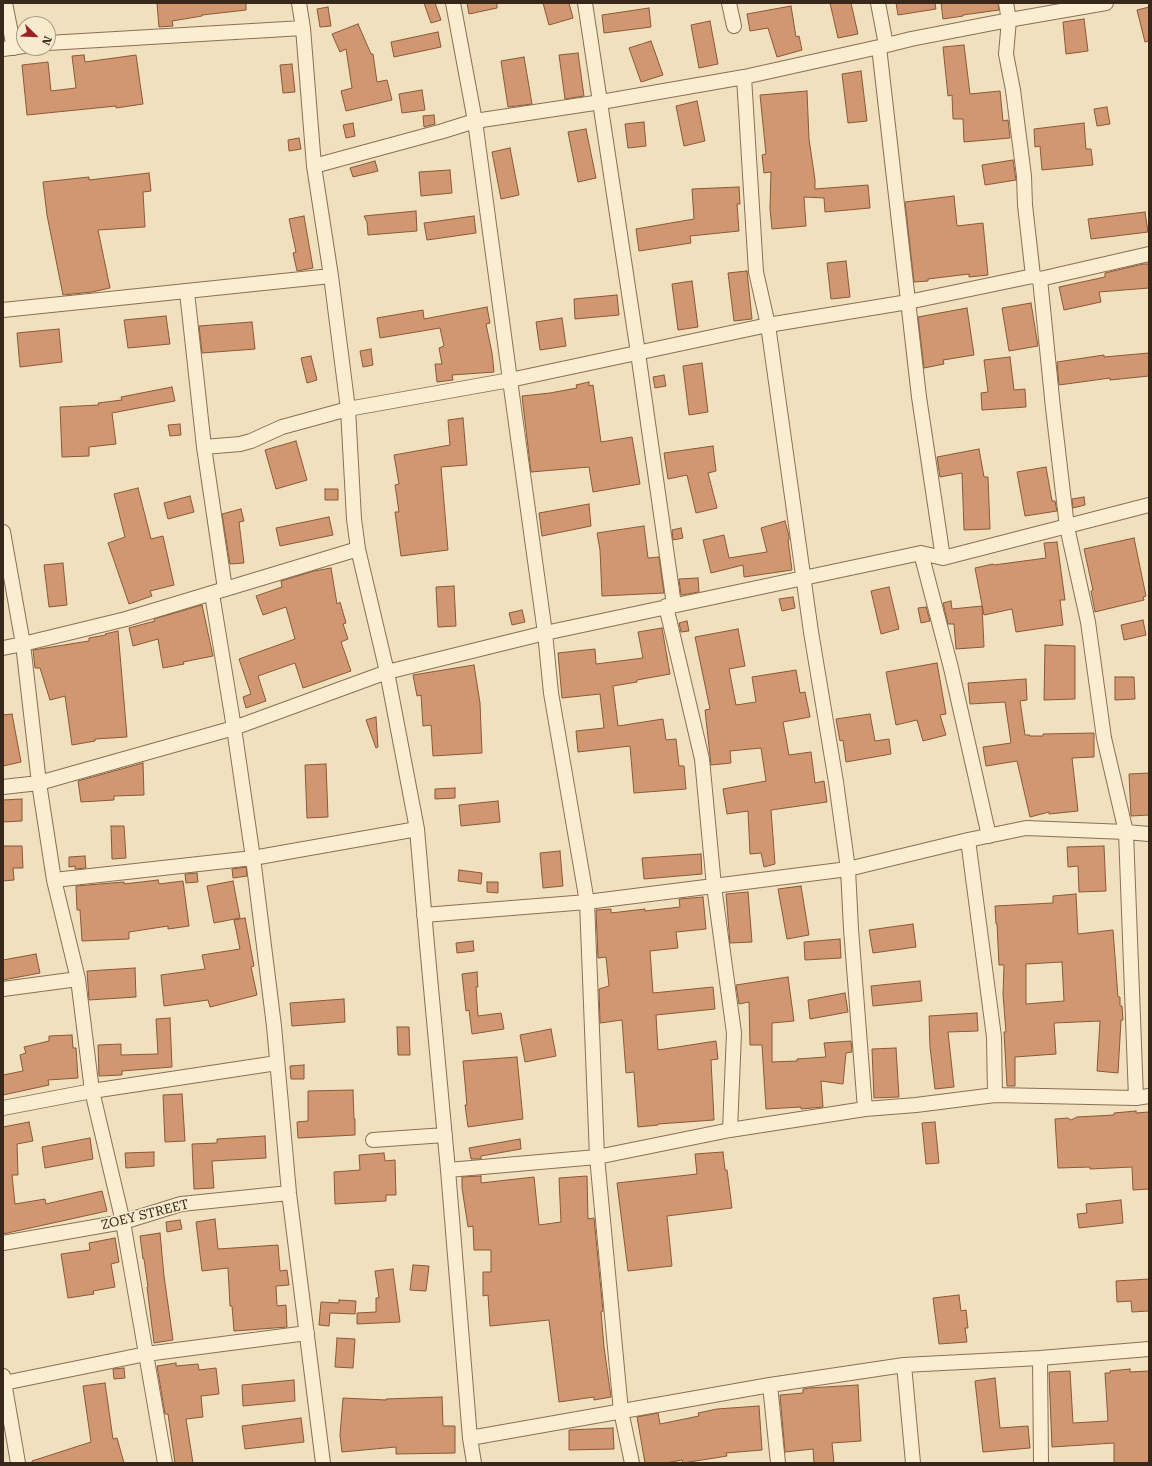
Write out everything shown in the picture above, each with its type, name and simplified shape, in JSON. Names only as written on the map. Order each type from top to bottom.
[{"type":"street","points":[[6,3],[14,47]]},
{"type":"street","points":[[299,3],[303,28],[314,166],[331,276],[348,408],[354,519],[358,549],[387,672],[417,829],[445,1135],[470,1438],[474,1463]]},
{"type":"street","points":[[453,3],[475,121],[546,633],[551,693],[587,902],[597,1157],[621,1411],[632,1463]]},
{"type":"street","points":[[585,3],[638,353],[670,606],[702,759],[714,886],[734,1033],[730,1130]]},
{"type":"street","points":[[729,3],[734,26]]},
{"type":"street","points":[[878,3],[908,302],[943,558]]},
{"type":"street","points":[[448,1170],[597,1157],[730,1130],[865,1109],[916,1105],[995,1095],[1143,1097],[1126,832],[1104,738],[1088,622],[1067,527],[1037,278],[1025,205],[1024,176],[1013,90],[1006,54],[1009,20],[1006,3]]},
{"type":"street","points":[[314,166],[475,121],[601,102],[744,76],[911,39],[1106,3]]},
{"type":"street","points":[[56,43],[303,28]]},
{"type":"street","points":[[744,76],[756,272],[768,325],[812,639],[836,782],[848,869],[851,929],[865,1109]]},
{"type":"street","points":[[204,447],[240,444],[251,441],[282,427],[348,408],[510,380],[768,325],[908,302],[1037,278],[1149,254]]},
{"type":"street","points":[[3,310],[331,276]]},
{"type":"street","points":[[187,292],[218,592],[234,728],[253,858],[274,1026],[289,1193],[306,1333],[319,1462]]},
{"type":"street","points":[[3,787],[38,783],[234,728],[387,672],[546,633],[921,553],[943,558],[1149,505]]},
{"type":"street","points":[[3,532],[24,644],[38,783],[54,880],[78,979],[92,1091],[123,1222],[165,1463]]},
{"type":"street","points":[[3,648],[126,619],[358,549]]},
{"type":"street","points":[[921,553],[951,668],[989,836]]},
{"type":"street","points":[[424,915],[587,902],[848,869],[968,840],[1026,828],[1149,834]]},
{"type":"street","points":[[54,880],[253,858],[417,829]]},
{"type":"street","points":[[968,840],[994,1030],[995,1095]]},
{"type":"street","points":[[3,989],[78,979]]},
{"type":"street","points":[[3,1108],[92,1091],[277,1063]]},
{"type":"street","points":[[373,1140],[445,1135]]},
{"type":"street","name":"ZOEY STREET","points":[[3,1243],[123,1222],[181,1204],[289,1193]]},
{"type":"street","points":[[18,1463],[4,1380],[146,1354],[306,1333]]},
{"type":"street","points":[[470,1438],[770,1385],[904,1365],[1040,1358],[1149,1349]]},
{"type":"street","points":[[1040,1358],[1041,1463]]},
{"type":"street","points":[[904,1365],[913,1463]]},
{"type":"street","points":[[770,1385],[778,1463]]},
{"type":"building","points":[[157,3],[246,3],[246,10],[202,15],[172,21],[173,26],[159,27]]},
{"type":"building","points":[[424,3],[435,3],[441,20],[431,23]]},
{"type":"building","points":[[467,3],[497,3],[497,8],[469,14]]},
{"type":"building","points":[[543,3],[569,3],[573,18],[549,25]]},
{"type":"building","points":[[830,3],[851,3],[858,34],[838,38]]},
{"type":"building","points":[[896,3],[935,3],[936,9],[898,15]]},
{"type":"building","points":[[941,3],[998,3],[999,10],[943,19]]},
{"type":"building","points":[[791,6],[796,37],[799,36],[802,50],[777,57],[768,28],[750,31],[747,14]]},
{"type":"building","points":[[328,7],[331,26],[320,27],[317,9]]},
{"type":"building","points":[[1149,7],[1149,41],[1145,42],[1137,10]]},
{"type":"building","points":[[649,8],[651,27],[604,33],[602,15]]},
{"type":"building","points":[[1084,19],[1088,51],[1066,54],[1063,22]]},
{"type":"building","points":[[710,21],[718,64],[699,68],[691,25]]},
{"type":"building","points":[[358,24],[371,54],[373,54],[377,82],[387,80],[392,100],[346,111],[341,91],[352,88],[346,49],[340,52],[332,34]]},
{"type":"building","points":[[438,32],[441,47],[394,57],[391,42]]},
{"type":"building","points":[[651,41],[663,75],[641,82],[629,48]]},
{"type":"building","points":[[964,45],[970,94],[1000,91],[1003,121],[1008,120],[1010,138],[964,142],[963,119],[953,119],[952,95],[948,96],[943,47]]},
{"type":"building","points":[[578,53],[584,96],[565,99],[559,55]]},
{"type":"building","points":[[84,55],[85,62],[136,55],[143,104],[116,108],[116,106],[27,115],[22,65],[48,62],[51,91],[76,88],[72,56]]},
{"type":"building","points":[[524,57],[532,104],[508,107],[501,61]]},
{"type":"building","points":[[292,64],[295,92],[283,93],[280,65]]},
{"type":"building","points":[[861,71],[867,121],[848,123],[842,74]]},
{"type":"building","points":[[422,90],[425,110],[402,113],[399,94]]},
{"type":"building","points":[[807,91],[809,139],[815,189],[868,185],[870,208],[825,212],[824,198],[804,197],[806,226],[772,229],[770,209],[771,172],[764,173],[762,155],[766,154],[760,95]]},
{"type":"building","points":[[697,101],[705,141],[684,146],[676,106]]},
{"type":"building","points":[[1107,107],[1110,124],[1097,126],[1094,109]]},
{"type":"building","points":[[434,115],[435,124],[424,127],[423,116]]},
{"type":"building","points":[[644,122],[646,146],[628,148],[625,124]]},
{"type":"building","points":[[353,123],[355,136],[346,138],[343,125]]},
{"type":"building","points":[[1084,123],[1086,149],[1091,149],[1093,165],[1042,170],[1040,146],[1035,147],[1034,129]]},
{"type":"building","points":[[586,129],[596,178],[578,182],[568,132]]},
{"type":"building","points":[[299,138],[301,149],[289,151],[288,140]]},
{"type":"building","points":[[510,148],[519,195],[501,199],[492,152]]},
{"type":"building","points":[[1013,160],[1016,180],[985,185],[982,165]]},
{"type":"building","points":[[375,161],[378,171],[353,177],[350,168]]},
{"type":"building","points":[[450,170],[452,193],[421,196],[419,172]]},
{"type":"building","points":[[149,173],[151,191],[143,192],[145,227],[98,230],[110,288],[92,292],[63,295],[47,215],[43,182],[89,177],[89,180]]},
{"type":"building","points":[[739,187],[740,204],[737,204],[739,231],[690,236],[691,243],[639,251],[636,229],[694,219],[692,189]]},
{"type":"building","points":[[954,196],[957,226],[983,223],[988,275],[969,277],[969,274],[914,282],[905,202]]},
{"type":"building","points":[[416,211],[417,231],[368,235],[367,222],[364,216]]},
{"type":"building","points":[[1145,212],[1148,232],[1091,239],[1088,219]]},
{"type":"building","points":[[304,216],[313,268],[297,271],[293,253],[296,252],[289,219]]},
{"type":"building","points":[[474,216],[476,233],[427,240],[424,223]]},
{"type":"building","points":[[846,261],[850,297],[831,299],[827,263]]},
{"type":"building","points":[[1143,264],[1149,264],[1149,288],[1099,292],[1101,302],[1064,310],[1059,287],[1105,277],[1105,273]]},
{"type":"building","points":[[747,271],[752,319],[734,321],[728,273]]},
{"type":"building","points":[[692,281],[698,327],[678,330],[672,284]]},
{"type":"building","points":[[617,295],[619,315],[575,319],[574,299]]},
{"type":"building","points":[[1031,303],[1038,346],[1009,351],[1002,308]]},
{"type":"building","points":[[487,307],[490,323],[486,324],[494,372],[452,375],[453,380],[437,382],[435,364],[442,364],[439,348],[444,346],[440,328],[380,338],[377,318],[423,310],[424,319]]},
{"type":"building","points":[[967,308],[974,355],[943,360],[944,364],[924,368],[918,317]]},
{"type":"building","points":[[166,316],[170,344],[128,348],[124,320]]},
{"type":"building","points":[[562,318],[566,346],[540,350],[536,322]]},
{"type":"building","points":[[252,322],[255,349],[202,353],[199,326]]},
{"type":"building","points":[[59,329],[62,362],[20,367],[17,333]]},
{"type":"building","points":[[371,349],[373,365],[363,367],[360,351]]},
{"type":"building","points":[[1149,353],[1149,376],[1110,380],[1110,378],[1059,385],[1057,362],[1104,355],[1104,357]]},
{"type":"building","points":[[311,356],[317,380],[307,383],[301,358]]},
{"type":"building","points":[[1010,357],[1014,390],[1025,389],[1026,407],[982,410],[981,393],[988,392],[984,360]]},
{"type":"building","points":[[702,363],[708,412],[689,415],[683,366]]},
{"type":"building","points":[[664,375],[666,386],[655,388],[653,377]]},
{"type":"building","points":[[589,382],[589,386],[593,385],[601,442],[632,437],[640,484],[593,492],[589,467],[531,472],[522,396],[577,388],[576,385]]},
{"type":"building","points":[[172,387],[175,401],[112,413],[116,444],[89,447],[89,456],[62,457],[60,407],[99,405],[98,403],[122,400],[121,397]]},
{"type":"building","points":[[463,418],[467,465],[441,467],[448,550],[401,556],[395,512],[399,512],[395,485],[399,484],[394,455],[450,445],[448,420]]},
{"type":"building","points":[[180,424],[181,435],[170,436],[168,425]]},
{"type":"building","points":[[296,441],[307,480],[276,489],[265,450]]},
{"type":"building","points":[[713,446],[716,471],[708,473],[717,508],[696,513],[687,475],[668,479],[664,453]]},
{"type":"building","points":[[979,449],[984,477],[988,477],[990,529],[964,530],[962,473],[940,477],[937,457]]},
{"type":"building","points":[[1046,467],[1052,501],[1055,501],[1057,511],[1025,516],[1017,472]]},
{"type":"building","points":[[138,488],[151,539],[163,536],[174,585],[150,591],[152,596],[129,604],[108,543],[125,537],[114,494]]},
{"type":"building","points":[[325,489],[338,489],[338,500],[325,500]]},
{"type":"building","points":[[190,496],[194,512],[168,519],[164,503]]},
{"type":"building","points":[[1084,497],[1085,505],[1073,508],[1072,499]]},
{"type":"building","points":[[589,504],[591,526],[542,536],[539,513]]},
{"type":"building","points":[[241,509],[244,521],[239,522],[244,563],[230,564],[222,514]]},
{"type":"building","points":[[329,517],[333,535],[280,546],[276,528]]},
{"type":"building","points":[[785,521],[789,536],[788,540],[792,570],[744,577],[743,565],[711,573],[703,540],[724,535],[729,558],[767,552],[761,528]]},
{"type":"building","points":[[644,526],[648,558],[659,557],[664,593],[602,596],[600,550],[597,533]]},
{"type":"building","points":[[681,528],[683,538],[673,540],[672,530]]},
{"type":"building","points":[[1134,538],[1146,596],[1143,597],[1144,600],[1095,612],[1091,591],[1093,590],[1084,549]]},
{"type":"building","points":[[1057,542],[1065,600],[1060,600],[1063,625],[1016,632],[1012,609],[984,615],[975,568],[993,564],[1046,558],[1044,543]]},
{"type":"building","points":[[63,563],[67,605],[49,607],[44,565]]},
{"type":"building","points":[[331,568],[337,604],[340,602],[346,623],[343,624],[348,639],[341,642],[351,671],[303,688],[295,663],[258,676],[266,701],[246,708],[243,697],[251,694],[239,659],[295,639],[286,607],[263,615],[256,596],[282,587],[281,581],[314,571]]},
{"type":"building","points":[[698,578],[699,592],[681,595],[679,579]]},
{"type":"building","points":[[454,586],[456,626],[438,627],[436,587]]},
{"type":"building","points":[[889,587],[899,629],[881,634],[871,591]]},
{"type":"building","points":[[793,597],[795,608],[782,611],[779,599]]},
{"type":"building","points":[[951,601],[952,609],[982,606],[984,647],[956,649],[954,624],[948,624],[943,603]]},
{"type":"building","points":[[202,605],[213,656],[163,668],[158,639],[133,646],[129,628]]},
{"type":"building","points":[[926,607],[930,621],[921,623],[918,608]]},
{"type":"building","points":[[522,610],[525,622],[512,625],[509,613]]},
{"type":"building","points":[[1143,620],[1146,635],[1124,640],[1121,625]]},
{"type":"building","points":[[687,621],[689,631],[681,632],[679,623]]},
{"type":"building","points":[[662,628],[670,674],[613,686],[618,726],[663,719],[666,740],[676,739],[679,766],[684,766],[686,789],[634,793],[630,746],[578,752],[576,731],[604,728],[600,694],[562,698],[558,653],[595,649],[596,664],[643,658],[638,632]]},
{"type":"building","points":[[738,629],[745,666],[729,669],[736,705],[756,702],[752,677],[796,670],[800,693],[805,692],[810,717],[783,722],[789,755],[811,752],[815,783],[824,781],[827,802],[771,810],[775,864],[764,867],[761,853],[750,854],[748,811],[727,814],[723,789],[766,781],[761,748],[730,751],[731,763],[711,765],[705,710],[710,709],[695,637]]},
{"type":"building","points":[[118,631],[127,737],[95,739],[95,741],[72,745],[65,696],[50,700],[40,668],[35,668],[33,650],[89,641],[89,638]]},
{"type":"building","points":[[1045,645],[1075,646],[1075,699],[1044,700]]},
{"type":"building","points":[[937,663],[946,714],[940,715],[946,735],[923,741],[917,720],[896,725],[886,672]]},
{"type":"building","points":[[474,665],[480,703],[482,753],[433,756],[431,725],[423,726],[421,695],[417,696],[413,675]]},
{"type":"building","points":[[1115,677],[1134,677],[1135,699],[1115,700]]},
{"type":"building","points":[[1026,679],[1027,700],[1020,701],[1025,735],[1043,736],[1043,734],[1094,733],[1094,757],[1072,758],[1078,811],[1049,814],[1049,812],[1030,817],[1017,761],[986,766],[983,747],[1011,743],[1005,702],[970,704],[968,683]]},
{"type":"building","points":[[12,714],[21,762],[3,766],[3,715]]},
{"type":"building","points":[[870,714],[875,741],[889,739],[891,754],[846,762],[843,740],[840,741],[836,719]]},
{"type":"building","points":[[376,717],[378,747],[376,748],[366,720]]},
{"type":"building","points":[[143,763],[144,795],[114,796],[114,800],[81,802],[78,781]]},
{"type":"building","points":[[326,764],[328,817],[307,818],[305,765]]},
{"type":"building","points":[[1149,773],[1149,815],[1131,816],[1129,774]]},
{"type":"building","points":[[455,788],[455,798],[435,799],[435,789]]},
{"type":"building","points":[[22,799],[22,821],[3,822],[3,800]]},
{"type":"building","points":[[498,801],[500,822],[461,826],[459,805]]},
{"type":"building","points":[[111,826],[124,826],[126,858],[112,859]]},
{"type":"building","points":[[3,846],[22,846],[23,868],[13,868],[14,880],[3,881]]},
{"type":"building","points":[[1104,846],[1106,891],[1079,892],[1078,866],[1068,867],[1067,847]]},
{"type":"building","points":[[560,851],[563,886],[543,888],[540,853]]},
{"type":"building","points":[[701,854],[702,874],[644,879],[642,858]]},
{"type":"building","points":[[85,856],[86,868],[75,869],[75,866],[69,867],[69,857]]},
{"type":"building","points":[[246,867],[247,876],[233,878],[232,869]]},
{"type":"building","points":[[459,870],[482,873],[481,884],[458,881]]},
{"type":"building","points":[[197,873],[198,882],[186,883],[185,874]]},
{"type":"building","points":[[158,880],[159,884],[183,881],[189,926],[168,929],[168,926],[129,932],[129,939],[82,941],[80,910],[77,910],[76,886],[124,882],[124,884]]},
{"type":"building","points":[[233,881],[240,918],[214,923],[207,886]]},
{"type":"building","points":[[487,882],[498,882],[498,893],[487,892]]},
{"type":"building","points":[[801,886],[809,935],[787,939],[778,889]]},
{"type":"building","points":[[748,892],[752,942],[730,943],[726,894]]},
{"type":"building","points":[[1076,894],[1078,934],[1113,930],[1118,997],[1120,997],[1120,1006],[1122,1006],[1123,1020],[1121,1020],[1118,1073],[1097,1071],[1100,1021],[1054,1023],[1056,1054],[1015,1057],[1015,1086],[1007,1086],[1004,1032],[1006,1032],[1003,994],[1004,965],[999,965],[995,906],[1053,903],[1053,896]],"holes":[[[1062,962],[1064,1001],[1026,1004],[1026,964]]]},
{"type":"building","points":[[703,897],[706,929],[676,932],[678,948],[650,951],[653,993],[713,987],[715,1009],[656,1015],[658,1050],[716,1041],[718,1059],[711,1060],[714,1120],[638,1127],[634,1072],[626,1073],[622,1020],[600,1023],[599,989],[609,986],[606,957],[598,958],[596,910],[611,909],[611,913],[680,907],[679,899]]},
{"type":"building","points":[[245,918],[254,966],[251,967],[257,995],[210,1007],[208,1000],[164,1006],[161,975],[205,969],[202,955],[240,949],[234,920]]},
{"type":"building","points":[[913,924],[916,947],[873,953],[869,930]]},
{"type":"building","points":[[840,939],[841,958],[805,960],[804,942]]},
{"type":"building","points":[[473,941],[474,951],[457,953],[456,943]]},
{"type":"building","points":[[36,954],[40,973],[3,980],[3,960]]},
{"type":"building","points":[[135,968],[136,997],[89,1000],[87,971]]},
{"type":"building","points":[[477,972],[478,987],[476,987],[478,1016],[501,1013],[504,1029],[472,1034],[469,1010],[466,1011],[462,974]]},
{"type":"building","points":[[788,977],[794,1021],[772,1023],[772,1062],[797,1061],[797,1059],[826,1057],[824,1043],[851,1041],[852,1052],[846,1053],[843,1084],[821,1081],[823,1107],[801,1109],[801,1107],[766,1109],[762,1045],[750,1045],[749,1002],[739,1004],[736,985]]},
{"type":"building","points":[[920,981],[922,1001],[873,1006],[871,986]]},
{"type":"building","points":[[845,993],[848,1012],[810,1019],[808,1000]]},
{"type":"building","points":[[344,999],[345,1022],[292,1026],[290,1003]]},
{"type":"building","points":[[977,1013],[978,1031],[948,1032],[954,1087],[935,1089],[930,1047],[929,1016]]},
{"type":"building","points":[[170,1018],[172,1067],[122,1071],[122,1075],[99,1076],[98,1045],[121,1044],[121,1055],[158,1054],[156,1019]]},
{"type":"building","points":[[397,1027],[409,1027],[410,1055],[398,1055]]},
{"type":"building","points":[[551,1029],[556,1056],[525,1062],[520,1035]]},
{"type":"building","points":[[72,1035],[73,1048],[76,1048],[78,1078],[48,1080],[49,1085],[3,1095],[3,1075],[23,1071],[20,1055],[26,1053],[24,1047],[49,1041],[49,1036]]},
{"type":"building","points":[[896,1048],[899,1097],[874,1098],[872,1049]]},
{"type":"building","points":[[517,1057],[523,1119],[468,1127],[465,1105],[467,1105],[463,1061]]},
{"type":"building","points":[[304,1065],[304,1079],[291,1079],[290,1066]]},
{"type":"building","points":[[353,1090],[355,1135],[298,1138],[297,1122],[308,1121],[308,1091]]},
{"type":"building","points":[[182,1094],[185,1141],[165,1142],[163,1095]]},
{"type":"building","points":[[1136,1111],[1136,1113],[1149,1112],[1149,1189],[1133,1190],[1132,1167],[1090,1169],[1090,1167],[1058,1168],[1055,1119],[1068,1118],[1071,1120],[1077,1117],[1114,1115],[1114,1113]]},
{"type":"building","points":[[29,1122],[33,1141],[17,1144],[18,1175],[12,1175],[15,1204],[45,1199],[46,1204],[102,1191],[107,1211],[3,1234],[3,1127]]},
{"type":"building","points":[[935,1122],[939,1163],[926,1164],[922,1123]]},
{"type":"building","points":[[265,1136],[266,1158],[212,1161],[214,1188],[194,1189],[192,1144],[217,1143],[217,1139]]},
{"type":"building","points":[[90,1138],[93,1159],[45,1168],[42,1147]]},
{"type":"building","points":[[520,1139],[521,1149],[481,1156],[481,1159],[471,1159],[469,1148]]},
{"type":"building","points":[[154,1152],[154,1166],[126,1168],[125,1153]]},
{"type":"building","points":[[723,1152],[732,1208],[667,1216],[672,1266],[628,1271],[617,1183],[697,1174],[695,1154]]},
{"type":"building","points":[[384,1153],[385,1161],[395,1160],[396,1195],[386,1195],[386,1201],[335,1204],[334,1172],[360,1170],[359,1155]]},
{"type":"building","points":[[481,1176],[481,1183],[534,1177],[539,1225],[561,1222],[559,1178],[587,1176],[588,1219],[594,1218],[603,1311],[601,1312],[604,1347],[611,1397],[594,1400],[594,1397],[559,1402],[549,1320],[490,1326],[488,1295],[483,1296],[483,1272],[491,1272],[491,1250],[474,1250],[473,1226],[468,1227],[462,1188],[462,1177]]},
{"type":"building","points":[[1121,1200],[1123,1223],[1079,1228],[1077,1214],[1087,1213],[1086,1204]]},
{"type":"building","points":[[215,1219],[218,1249],[278,1245],[280,1271],[287,1270],[289,1285],[276,1286],[277,1306],[286,1305],[287,1327],[234,1331],[232,1306],[230,1306],[228,1268],[202,1271],[196,1222]]},
{"type":"building","points":[[180,1220],[182,1229],[167,1232],[166,1222]]},
{"type":"building","points":[[160,1233],[164,1276],[173,1340],[154,1343],[148,1287],[140,1236]]},
{"type":"building","points":[[115,1238],[119,1262],[111,1264],[115,1287],[93,1291],[94,1294],[68,1298],[61,1254],[90,1250],[89,1243]]},
{"type":"building","points":[[413,1265],[429,1266],[426,1291],[410,1290]]},
{"type":"building","points":[[393,1269],[400,1322],[357,1324],[357,1313],[376,1312],[376,1298],[379,1298],[375,1271]]},
{"type":"building","points":[[1149,1279],[1149,1311],[1132,1312],[1131,1301],[1117,1302],[1116,1281]]},
{"type":"building","points":[[959,1295],[961,1311],[966,1310],[968,1328],[965,1328],[967,1342],[939,1344],[933,1298]]},
{"type":"building","points":[[339,1300],[356,1301],[355,1314],[330,1313],[329,1326],[319,1325],[321,1302],[339,1303]]},
{"type":"building","points":[[337,1338],[355,1339],[353,1368],[335,1367]]},
{"type":"building","points":[[176,1363],[176,1366],[198,1364],[199,1370],[216,1368],[219,1394],[201,1396],[203,1417],[186,1419],[193,1463],[175,1463],[168,1414],[165,1414],[157,1366]]},
{"type":"building","points":[[124,1368],[125,1378],[114,1379],[113,1369]]},
{"type":"building","points":[[1130,1369],[1130,1372],[1149,1371],[1149,1463],[1114,1463],[1114,1443],[1052,1447],[1049,1372],[1070,1371],[1073,1423],[1108,1421],[1105,1373]]},
{"type":"building","points":[[995,1378],[1000,1428],[1028,1426],[1030,1448],[983,1452],[975,1381]]},
{"type":"building","points":[[294,1380],[295,1401],[243,1406],[242,1385]]},
{"type":"building","points":[[105,1383],[113,1439],[117,1438],[124,1463],[32,1463],[32,1461],[91,1442],[83,1386]]},
{"type":"building","points":[[858,1385],[861,1441],[832,1443],[834,1463],[814,1463],[813,1449],[785,1452],[780,1395],[803,1393],[803,1389],[809,1388]]},
{"type":"building","points":[[442,1397],[443,1426],[455,1426],[455,1453],[396,1454],[396,1447],[342,1452],[340,1435],[343,1398],[386,1400]]},
{"type":"building","points":[[759,1406],[762,1450],[726,1453],[727,1456],[683,1463],[682,1460],[666,1463],[645,1463],[637,1417],[658,1413],[660,1424],[699,1416],[698,1413],[717,1409]]},
{"type":"building","points":[[301,1418],[304,1442],[245,1449],[242,1426]]},
{"type":"building","points":[[613,1428],[614,1449],[569,1450],[569,1430]]}]
